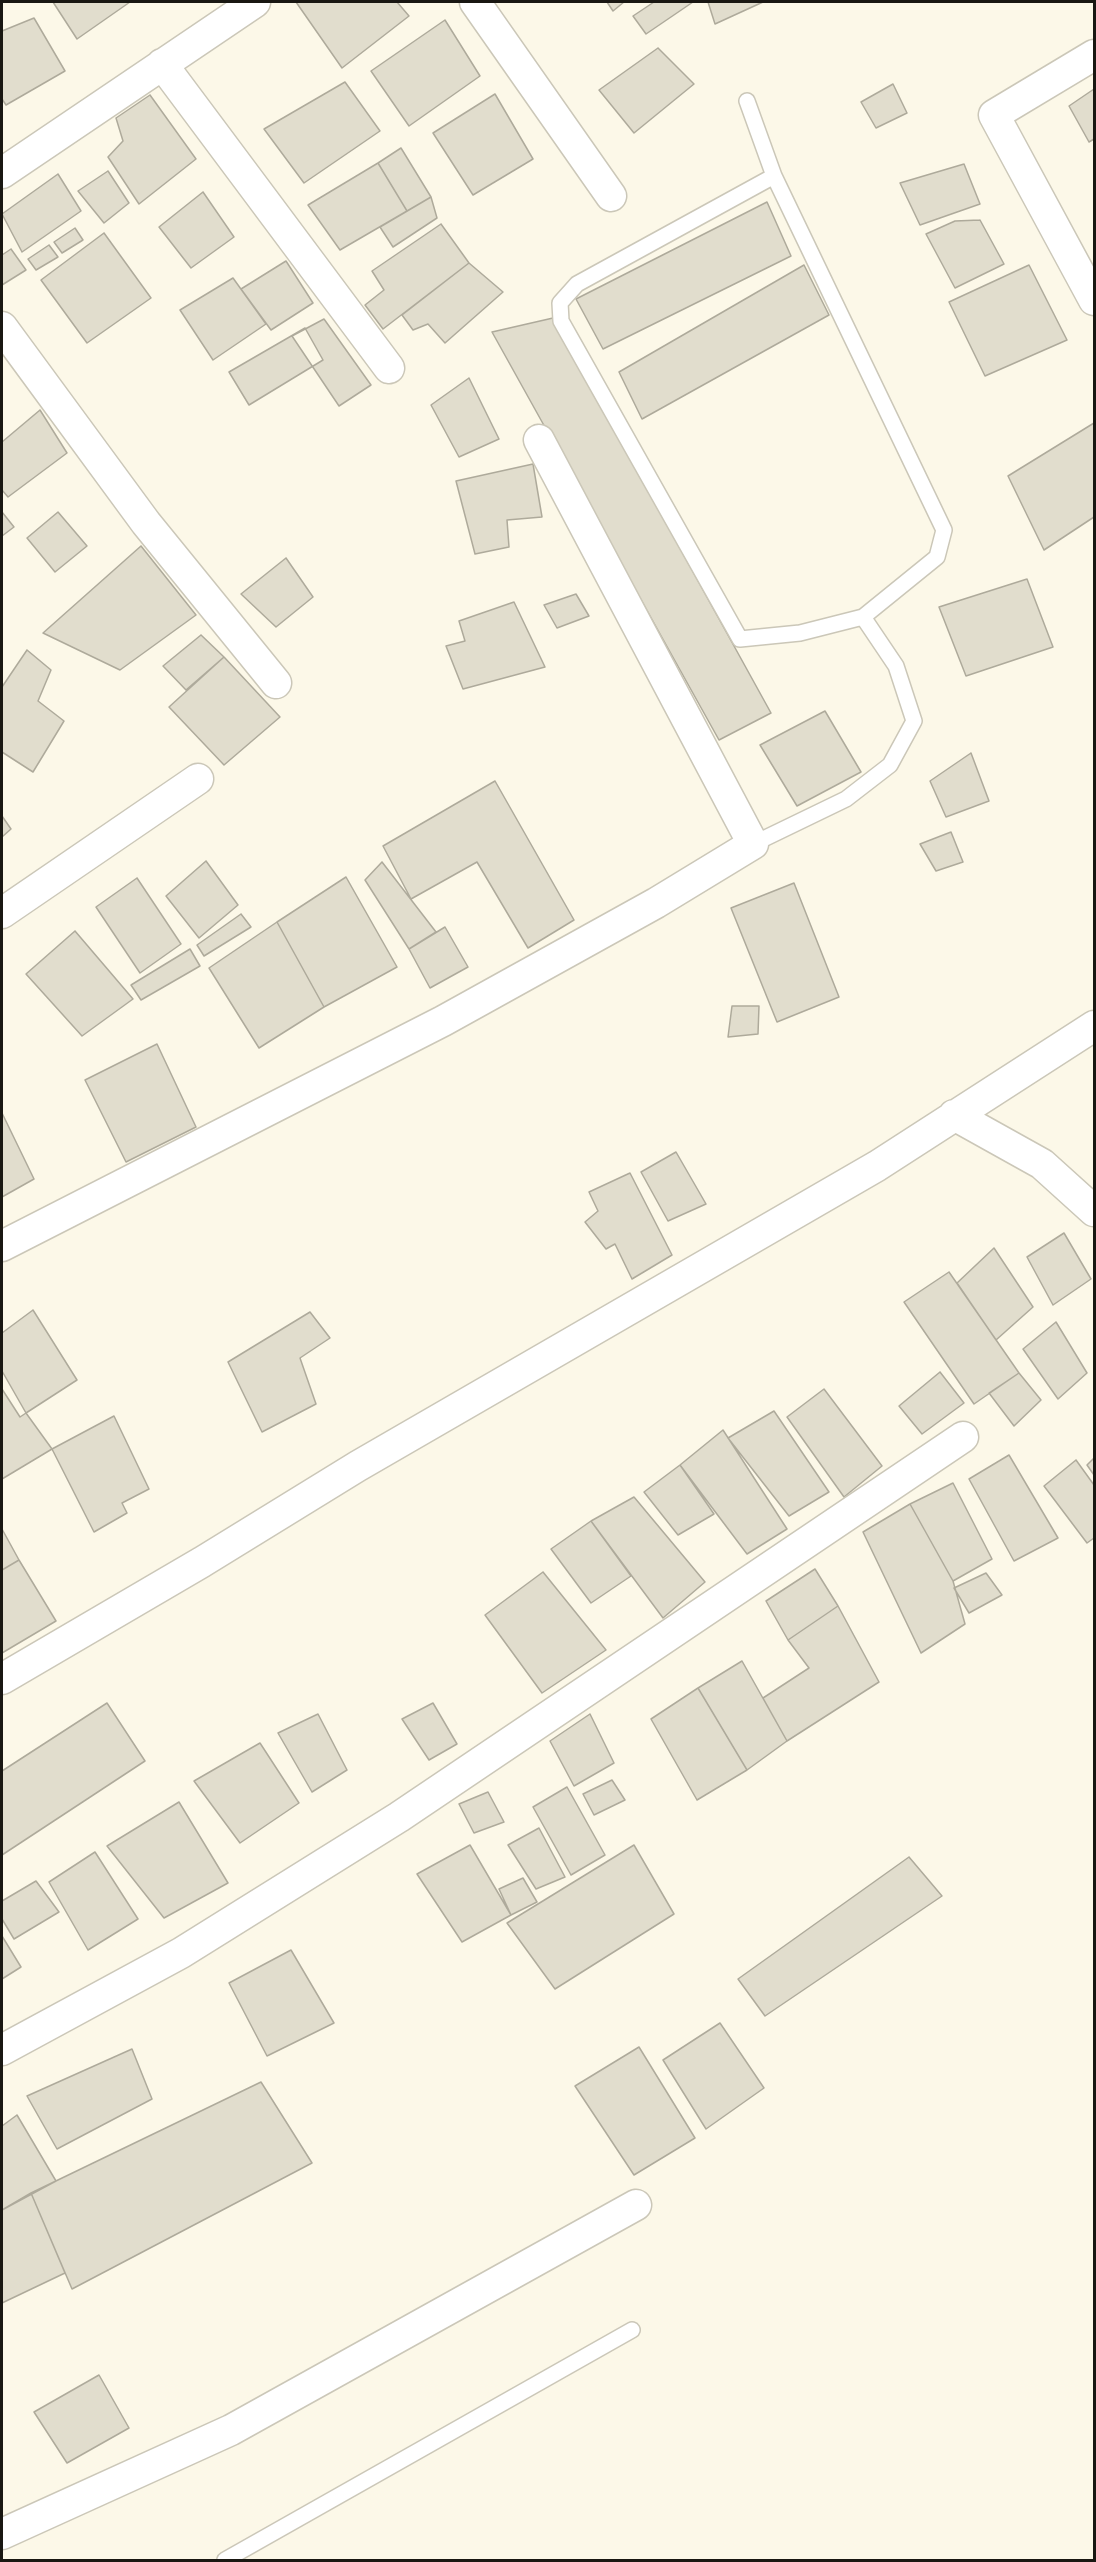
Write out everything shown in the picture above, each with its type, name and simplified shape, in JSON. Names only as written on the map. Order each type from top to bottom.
[{"type":"street","points":[[2,174],[255,2]]},
{"type":"street","points":[[475,2],[611,196]]},
{"type":"street","points":[[1095,55],[994,115],[1095,300]]},
{"type":"street","points":[[162,64],[388,368]]},
{"type":"street","points":[[2,327],[146,523],[276,683]]},
{"type":"street","points":[[2,1246],[443,1022],[656,903],[753,844],[538,440]]},
{"type":"street","points":[[2,913],[198,779]]},
{"type":"street","points":[[2,1679],[202,1562],[358,1466],[877,1166],[1095,1026]]},
{"type":"street","points":[[954,1115],[1042,1164],[1095,1211]]},
{"type":"street","points":[[2,2050],[182,1953],[399,1817],[963,1437]]},
{"type":"street","points":[[2,2534],[231,2430],[636,2205]]},
{"type":"lane","points":[[747,101],[774,176],[944,530],[936,557],[863,616],[800,633],[740,639],[561,321],[560,303],[577,284],[774,176]]},
{"type":"lane","points":[[753,844],[846,799],[890,765],[914,721],[896,666],[863,616]]},
{"type":"lane","points":[[225,2560],[632,2330]]},
{"type":"building","points":[[53,2],[130,2],[77,39]]},
{"type":"building","points":[[296,2],[397,2],[409,16],[342,68]]},
{"type":"building","points":[[607,2],[624,2],[613,11]]},
{"type":"building","points":[[654,2],[693,2],[646,34],[633,16]]},
{"type":"building","points":[[708,2],[763,2],[715,24]]},
{"type":"building","points":[[34,18],[65,71],[6,105],[2,99],[2,31]]},
{"type":"building","points":[[445,20],[480,76],[409,126],[371,71]]},
{"type":"building","points":[[658,48],[694,84],[634,133],[599,90]]},
{"type":"building","points":[[345,82],[380,131],[304,183],[264,129]]},
{"type":"building","points":[[893,84],[907,113],[876,128],[861,102]]},
{"type":"building","points":[[1094,89],[1094,139],[1089,142],[1069,106]]},
{"type":"building","points":[[495,94],[533,159],[473,195],[433,133]]},
{"type":"building","points":[[150,95],[196,159],[139,204],[108,157],[123,141],[116,118]]},
{"type":"building","points":[[401,148],[431,197],[407,211],[378,163]]},
{"type":"building","points":[[378,163],[407,211],[340,250],[308,205]]},
{"type":"building","points":[[964,164],[980,204],[920,225],[900,183]]},
{"type":"building","points":[[108,171],[129,203],[104,223],[78,191]]},
{"type":"building","points":[[58,174],[81,211],[22,252],[2,214]]},
{"type":"building","points":[[203,192],[234,237],[191,268],[159,227]]},
{"type":"building","points":[[431,197],[437,218],[393,247],[380,227]]},
{"type":"building","points":[[767,202],[791,256],[603,349],[576,299]]},
{"type":"building","points":[[980,220],[1004,264],[955,288],[926,234],[955,221]]},
{"type":"building","points":[[441,224],[469,263],[383,329],[365,305],[384,290],[372,271]]},
{"type":"building","points":[[75,228],[83,240],[62,253],[54,242]]},
{"type":"building","points":[[104,233],[151,298],[87,343],[41,280]]},
{"type":"building","points":[[49,245],[58,257],[36,270],[28,259]]},
{"type":"building","points":[[11,249],[26,270],[2,285],[2,255]]},
{"type":"building","points":[[286,261],[313,303],[271,330],[241,289]]},
{"type":"building","points":[[469,263],[503,292],[445,343],[428,324],[413,330],[402,315]]},
{"type":"building","points":[[804,265],[829,315],[642,419],[619,372]]},
{"type":"building","points":[[1029,265],[1067,340],[985,376],[949,302]]},
{"type":"building","points":[[233,278],[266,324],[213,360],[180,310]]},
{"type":"building","points":[[553,318],[771,713],[719,740],[492,332]]},
{"type":"building","points":[[324,319],[371,385],[339,406],[292,336]]},
{"type":"building","points":[[305,328],[323,360],[249,405],[229,372]]},
{"type":"building","points":[[469,378],[499,439],[459,457],[431,405]]},
{"type":"building","points":[[40,410],[67,453],[8,497],[2,490],[2,442]]},
{"type":"building","points":[[1094,423],[1094,517],[1044,550],[1008,476]]},
{"type":"building","points":[[533,464],[542,517],[507,520],[509,547],[475,554],[456,481]]},
{"type":"building","points":[[2,512],[14,527],[2,536]]},
{"type":"building","points":[[58,512],[87,546],[55,572],[27,538]]},
{"type":"building","points":[[141,546],[196,615],[120,670],[43,633]]},
{"type":"building","points":[[286,558],[313,597],[276,627],[241,594]]},
{"type":"building","points":[[1027,579],[1053,647],[966,676],[939,607]]},
{"type":"building","points":[[576,594],[589,616],[557,628],[544,605]]},
{"type":"building","points":[[514,602],[545,667],[463,689],[446,646],[465,641],[459,621]]},
{"type":"building","points":[[201,635],[224,657],[186,690],[163,666]]},
{"type":"building","points":[[27,650],[51,670],[38,701],[64,721],[33,772],[2,752],[2,687]]},
{"type":"building","points":[[224,657],[280,717],[224,765],[169,707]]},
{"type":"building","points":[[825,711],[861,772],[797,806],[760,745]]},
{"type":"building","points":[[971,753],[989,801],[946,817],[930,781]]},
{"type":"building","points":[[495,781],[574,920],[528,948],[477,862],[411,899],[383,846]]},
{"type":"building","points":[[2,816],[11,829],[2,837]]},
{"type":"building","points":[[951,832],[963,862],[936,871],[920,844]]},
{"type":"building","points":[[206,861],[238,905],[199,938],[166,896]]},
{"type":"building","points":[[382,862],[436,932],[409,949],[365,880]]},
{"type":"building","points":[[346,877],[397,967],[324,1007],[277,922]]},
{"type":"building","points":[[137,878],[181,944],[140,973],[96,907]]},
{"type":"building","points":[[794,883],[839,997],[777,1022],[731,908]]},
{"type":"building","points":[[241,914],[251,927],[204,956],[197,945]]},
{"type":"building","points":[[277,922],[324,1007],[259,1048],[209,968]]},
{"type":"building","points":[[445,927],[468,967],[430,988],[409,949]]},
{"type":"building","points":[[75,931],[133,999],[82,1036],[26,974]]},
{"type":"building","points":[[190,949],[200,966],[141,1000],[131,985]]},
{"type":"building","points":[[732,1006],[759,1006],[758,1034],[728,1037]]},
{"type":"building","points":[[157,1044],[196,1127],[126,1162],[85,1080]]},
{"type":"building","points":[[2,1113],[34,1179],[2,1197]]},
{"type":"building","points":[[676,1152],[706,1204],[668,1221],[641,1172]]},
{"type":"building","points":[[630,1173],[672,1255],[632,1279],[615,1244],[606,1249],[585,1222],[598,1211],[589,1192]]},
{"type":"building","points":[[1064,1233],[1091,1279],[1053,1305],[1027,1257]]},
{"type":"building","points":[[994,1248],[1033,1307],[996,1340],[957,1283]]},
{"type":"building","points":[[949,1272],[1019,1373],[974,1404],[904,1302]]},
{"type":"building","points":[[33,1310],[77,1380],[26,1413],[2,1371],[2,1333]]},
{"type":"building","points":[[310,1312],[330,1338],[300,1358],[316,1404],[262,1432],[228,1362]]},
{"type":"building","points":[[1056,1322],[1087,1373],[1058,1399],[1023,1349]]},
{"type":"building","points":[[940,1372],[964,1403],[922,1434],[899,1406]]},
{"type":"building","points":[[1019,1373],[1041,1400],[1014,1426],[989,1393]]},
{"type":"building","points":[[2,1389],[20,1417],[26,1413],[52,1449],[2,1479]]},
{"type":"building","points":[[824,1389],[882,1466],[844,1497],[787,1417]]},
{"type":"building","points":[[774,1411],[829,1492],[789,1516],[728,1438]]},
{"type":"building","points":[[114,1416],[149,1489],[122,1503],[127,1513],[94,1532],[52,1449]]},
{"type":"building","points":[[723,1430],[787,1529],[747,1554],[680,1465]]},
{"type":"building","points":[[1009,1455],[1058,1538],[1014,1561],[969,1479]]},
{"type":"building","points":[[1094,1458],[1094,1475],[1087,1465]]},
{"type":"building","points":[[1076,1460],[1094,1485],[1094,1538],[1087,1543],[1044,1486]]},
{"type":"building","points":[[680,1465],[714,1514],[678,1535],[644,1492]]},
{"type":"building","points":[[953,1483],[992,1559],[953,1581],[910,1504]]},
{"type":"building","points":[[634,1497],[705,1582],[663,1618],[591,1521]]},
{"type":"building","points":[[910,1504],[953,1581],[965,1624],[921,1653],[863,1532]]},
{"type":"building","points":[[591,1521],[631,1576],[591,1603],[551,1549]]},
{"type":"building","points":[[2,1529],[19,1560],[2,1570]]},
{"type":"building","points":[[19,1560],[56,1621],[2,1653],[2,1570]]},
{"type":"building","points":[[815,1569],[838,1606],[788,1640],[766,1601]]},
{"type":"building","points":[[543,1572],[606,1650],[542,1693],[485,1615]]},
{"type":"building","points":[[986,1573],[1002,1595],[969,1613],[954,1588]]},
{"type":"building","points":[[838,1606],[879,1682],[787,1741],[763,1698],[809,1668],[788,1640]]},
{"type":"building","points":[[742,1661],[787,1741],[747,1770],[698,1688]]},
{"type":"building","points":[[698,1688],[747,1770],[697,1800],[651,1719]]},
{"type":"building","points":[[107,1703],[145,1761],[2,1855],[2,1771]]},
{"type":"building","points":[[433,1703],[457,1744],[429,1760],[402,1719]]},
{"type":"building","points":[[318,1714],[347,1770],[312,1792],[278,1733]]},
{"type":"building","points":[[590,1714],[614,1763],[574,1786],[550,1741]]},
{"type":"building","points":[[260,1743],[299,1803],[240,1843],[194,1781]]},
{"type":"building","points":[[612,1780],[625,1800],[594,1815],[583,1794]]},
{"type":"building","points":[[567,1787],[605,1855],[571,1875],[533,1807]]},
{"type":"building","points":[[488,1792],[504,1822],[474,1833],[459,1804]]},
{"type":"building","points":[[179,1802],[228,1883],[164,1918],[107,1846]]},
{"type":"building","points":[[539,1828],[565,1877],[536,1889],[508,1845]]},
{"type":"building","points":[[470,1845],[511,1915],[462,1942],[417,1874]]},
{"type":"building","points":[[634,1845],[674,1914],[555,1989],[507,1923]]},
{"type":"building","points":[[95,1852],[138,1919],[88,1950],[49,1882]]},
{"type":"building","points":[[909,1857],[942,1896],[765,2016],[738,1979]]},
{"type":"building","points":[[523,1878],[537,1902],[511,1915],[499,1889]]},
{"type":"building","points":[[36,1881],[59,1912],[14,1939],[2,1919],[2,1901]]},
{"type":"building","points":[[2,1936],[21,1967],[2,1979]]},
{"type":"building","points":[[291,1950],[334,2023],[267,2056],[229,1983]]},
{"type":"building","points":[[720,2023],[764,2088],[706,2129],[663,2060]]},
{"type":"building","points":[[639,2047],[695,2138],[634,2175],[575,2086]]},
{"type":"building","points":[[132,2049],[152,2099],[57,2149],[27,2096]]},
{"type":"building","points":[[261,2082],[312,2163],[72,2289],[31,2193]]},
{"type":"building","points":[[17,2115],[56,2181],[2,2210],[2,2126]]},
{"type":"building","points":[[31,2193],[65,2273],[2,2303],[2,2210]]},
{"type":"building","points":[[99,2375],[129,2428],[67,2463],[34,2412]]}]
